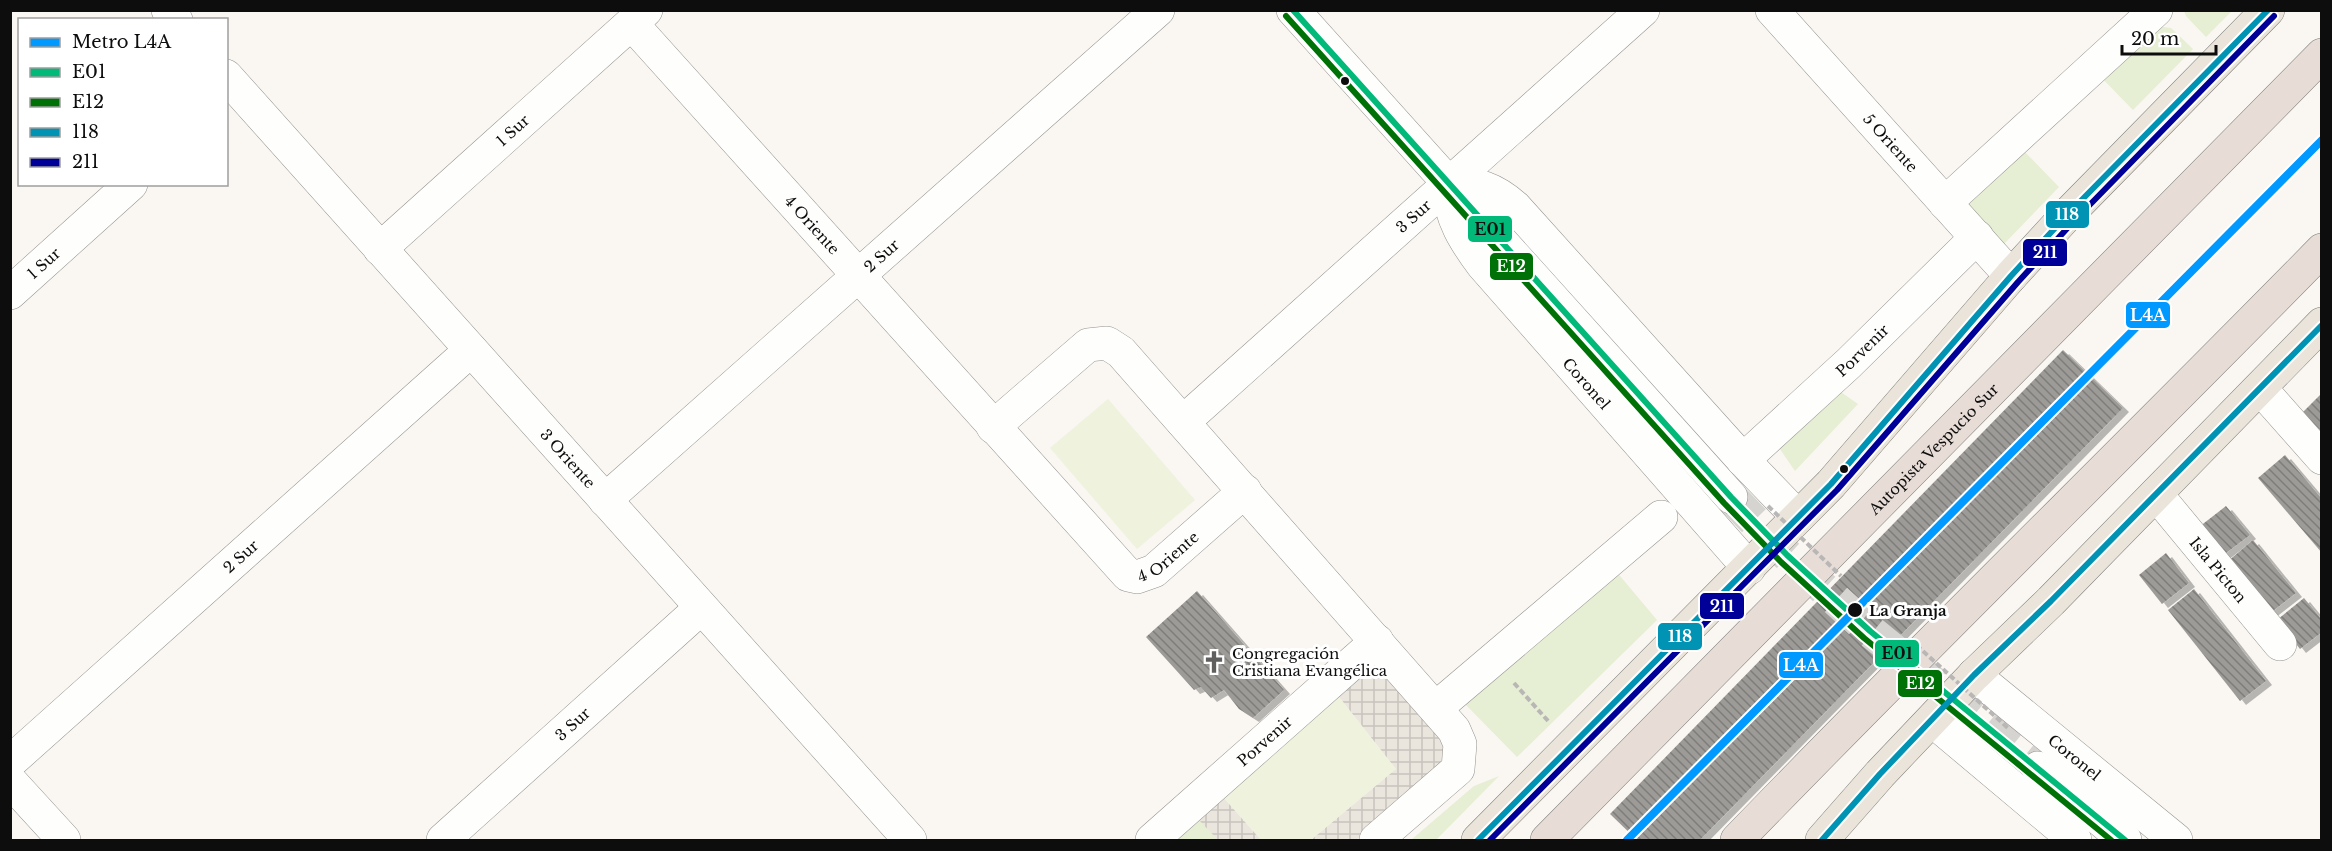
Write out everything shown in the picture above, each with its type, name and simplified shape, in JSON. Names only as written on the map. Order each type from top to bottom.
[{"type":"highway","name":"Autopista Vespucio Sur","points":[[1547,840],[2322,55]]},
{"type":"highway","points":[[1737,840],[1854,718],[2322,250]]},
{"type":"main road","points":[[1478,840],[1749,568],[1783,512],[1864,447],[2011,276],[2089,192],[2268,10]]},
{"type":"main road","points":[[1822,840],[1974,675],[2051,601],[2322,324]]},
{"type":"street","name":"2 Sur","points":[[605,501],[1158,10]]},
{"type":"street","name":"Coronel","points":[[1293,10],[1731,497]]},
{"type":"street","name":"3 Sur","points":[[1183,422],[1643,10]]},
{"type":"street","name":"5 Oriente","points":[[1772,10],[2011,276]]},
{"type":"street","points":[[1945,203],[2156,10]]},
{"type":"street","name":"4 Oriente","points":[[639,17],[858,276],[1120,569],[1128,575],[1137,577],[1154,571],[1245,491]]},
{"type":"street","name":"1 Sur","points":[[380,249],[639,17]]},
{"type":"street","name":"3 Oriente","points":[[230,88],[380,249],[910,840]]},
{"type":"street","name":"Coronel","points":[[1449,184],[1449,199],[1457,224],[1466,243],[1482,264],[1749,568]]},
{"type":"street","points":[[1449,184],[1468,184],[1487,188],[1502,195],[1515,207],[1743,460],[1783,512]]},
{"type":"street","name":"1 Sur","points":[[10,293],[129,186]]},
{"type":"street","name":"Porvenir","points":[[1743,460],[1849,363],[1977,237]]},
{"type":"street","points":[[993,427],[1088,345],[1099,343],[1115,346],[1121,352],[1454,729],[1460,744],[1458,769],[1376,840]]},
{"type":"street","name":"2 Sur","points":[[10,762],[471,350]]},
{"type":"street","points":[[2260,388],[2322,458]]},
{"type":"street","name":"Isla Picton","points":[[2156,494],[2280,644]]},
{"type":"street","points":[[1436,708],[1661,517]]},
{"type":"street","name":"3 Sur","points":[[444,840],[701,608]]},
{"type":"street","name":"Porvenir","points":[[1152,840],[1377,641]]},
{"type":"street","name":"Coronel","points":[[1974,675],[2176,840]]},
{"type":"street","points":[[1932,720],[2075,840]]},
{"type":"street","name":"Coronel","points":[[2038,768],[2125,840]]},
{"type":"street","points":[[10,781],[64,840]]},
{"type":"path","points":[[1783,512],[1841,576]]},
{"type":"path","points":[[1903,633],[2008,729]]},
{"type":"path","points":[[1493,659],[1554,727]]},
{"type":"green space","points":[[2184,10],[2232,11],[2206,37],[2186,16]]},
{"type":"green space","points":[[2156,26],[2171,28],[2193,49],[2133,110],[2099,75]]},
{"type":"green space","points":[[2021,148],[2059,187],[2004,244],[1968,206],[1973,193]]},
{"type":"green space","points":[[1831,385],[1858,404],[1795,471],[1773,439]]},
{"type":"green space","points":[[1108,399],[1195,500],[1137,549],[1050,448]]},
{"type":"green space","points":[[1615,570],[1657,620],[1517,757],[1461,700]]},
{"type":"green space","points":[[1339,697],[1396,769],[1311,840],[1261,840],[1222,796]]},
{"type":"green space","points":[[1499,776],[1436,840],[1411,840],[1474,786]]},
{"type":"green space","points":[[1196,816],[1218,840],[1169,840]]},
{"type":"shaded area","points":[[1377,665],[1445,736],[1447,762],[1357,840],[1311,840],[1396,769],[1336,693],[1366,666]]},
{"type":"shaded area","points":[[1222,796],[1261,840],[1218,840],[1196,817]]},
{"type":"building","points":[[2063,350],[2123,408],[1700,840],[1637,840],[1610,814]]},
{"type":"building","points":[[2322,393],[2322,432],[2302,413]]},
{"type":"building","points":[[2285,455],[2322,499],[2322,553],[2258,478]]},
{"type":"building","points":[[2226,506],[2250,535],[2222,556],[2199,527]]},
{"type":"building","points":[[2253,540],[2296,593],[2269,614],[2227,562]]},
{"type":"building","points":[[2166,553],[2189,583],[2162,604],[2139,575]]},
{"type":"building","points":[[2194,589],[2266,681],[2240,701],[2168,610]]},
{"type":"building","name":"Congregación Cristiana Evangélica","points":[[1197,591],[1284,690],[1253,718],[1239,709],[1224,690],[1211,698],[1201,687],[1194,690],[1146,637]]},
{"type":"building","points":[[2304,598],[2322,620],[2322,632],[2300,649],[2277,620]]},
{"type":"tunnel","points":[[1731,497],[1787,555],[1870,631],[2038,768]]},
{"type":"metro line","name":"L4A","points":[[1627,840],[2322,140]]},
{"type":"transit line","name":"E01","points":[[1293,10],[1731,497],[1787,555],[1870,631],[2125,840]]},
{"type":"transit line","name":"118","points":[[1478,840],[1831,484],[2066,216],[2268,10]]},
{"type":"transit line","name":"E12","points":[[1286,16],[1724,503],[1781,562],[1864,638],[2111,840]]},
{"type":"transit line","name":"211","points":[[1490,840],[1837,490],[2073,222],[2274,16]]},
{"type":"transit line","name":"118","points":[[1822,840],[1880,774],[1974,675],[2051,601],[2322,325]]},
{"type":"place","name":"La Granja","points":[[1855,610]]},
{"type":"place","name":"Congregación Cristiana Evangélica","points":[[1214,662]]}]
